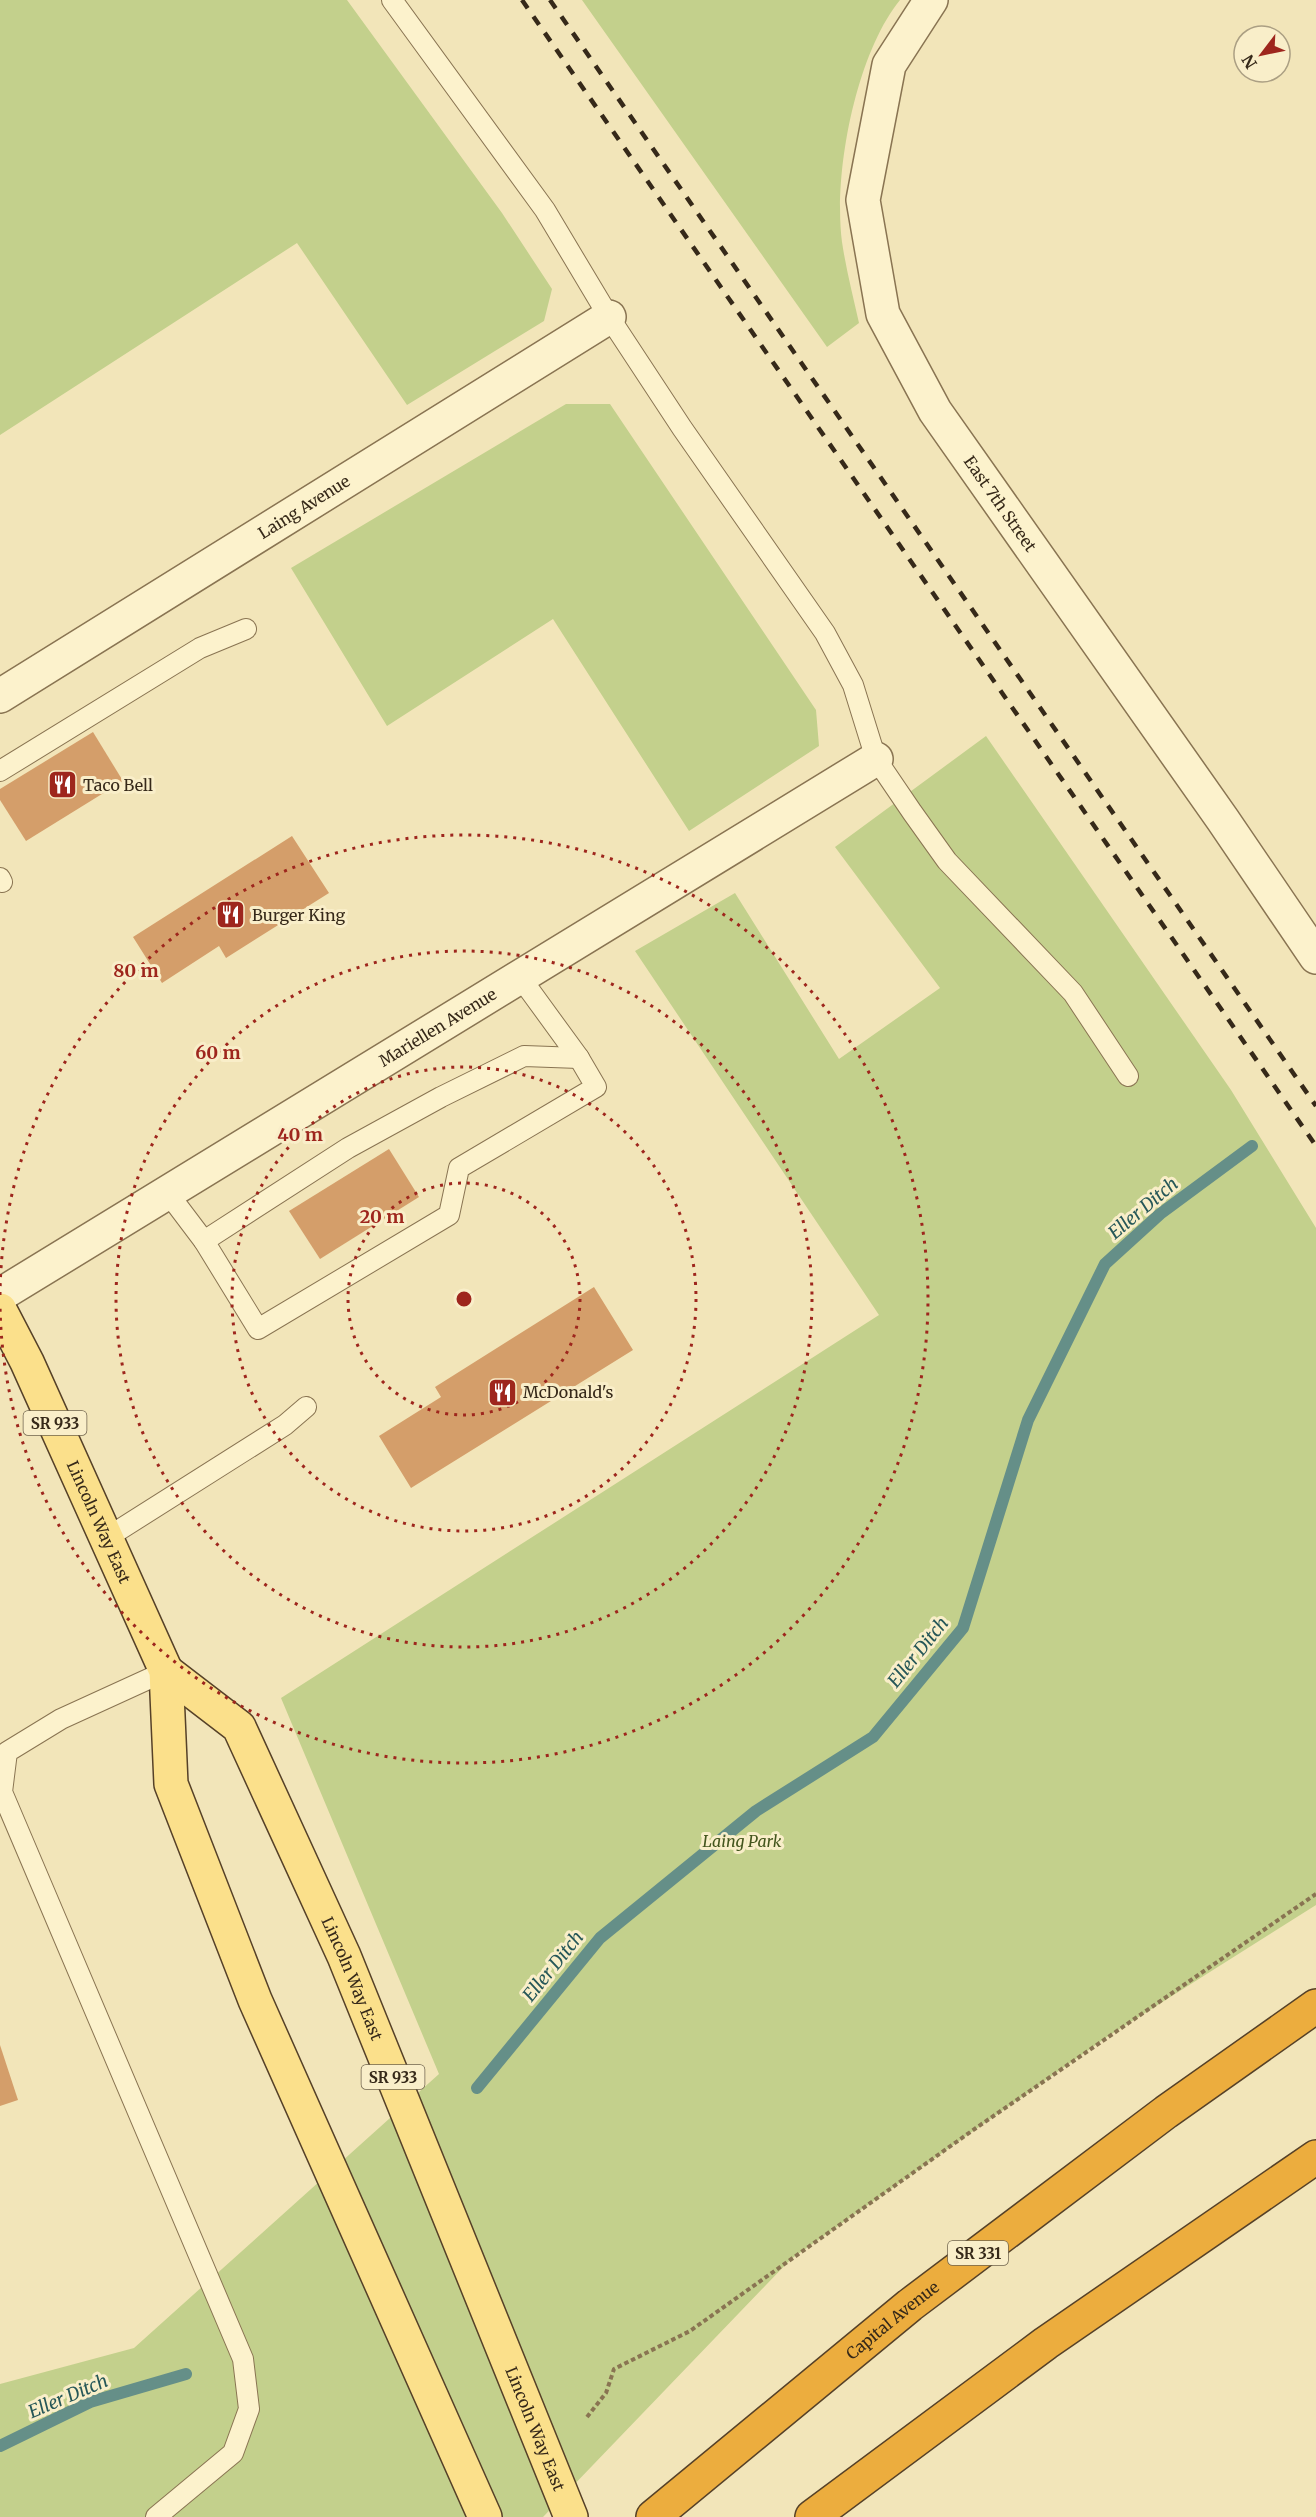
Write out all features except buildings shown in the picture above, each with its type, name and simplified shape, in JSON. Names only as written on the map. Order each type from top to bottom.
[{"type":"highway","name":"Capital Avenue","points":[[653,2517],[910,2305],[1166,2112],[1316,2007]]},
{"type":"highway","points":[[812,2517],[1046,2343],[1316,2157]]},
{"type":"main road","name":"Lincoln Way East","points":[[0,1310],[27,1362],[108,1538],[166,1671],[171,1784],[255,2000],[484,2517]]},
{"type":"main road","name":"Lincoln Way East","points":[[166,1671],[239,1727],[344,1956],[572,2517]]},
{"type":"street","name":"East 7th Street","points":[[931,0],[889,65],[863,200],[883,314],[935,411],[1217,811],[1316,957]]},
{"type":"street","name":"Laing Avenue","points":[[0,696],[609,317]]},
{"type":"street","name":"Mariellen Avenue","points":[[0,1294],[876,759]]},
{"type":"lane","points":[[392,0],[545,210],[609,317],[825,633],[853,685],[876,759],[947,861],[1073,993],[1128,1076]]},
{"type":"lane","points":[[0,771],[200,648],[246,629]]},
{"type":"lane","points":[[168,1192],[204,1241],[258,1329],[449,1215],[459,1168],[596,1087],[579,1058],[520,977]]},
{"type":"lane","points":[[204,1241],[348,1148],[524,1056],[579,1058]]},
{"type":"lane","points":[[108,1538],[285,1425],[306,1407]]},
{"type":"lane","points":[[156,2517],[232,2453],[249,2409],[243,2360],[2,1792],[7,1752],[61,1719],[166,1671]]},
{"type":"path","points":[[587,2418],[606,2393],[614,2369],[690,2331],[985,2121],[1316,1894]]},
{"type":"green space","points":[[0,0],[347,0],[502,213],[552,289],[544,321],[407,405],[297,243],[0,435]]},
{"type":"green space","points":[[582,0],[900,0],[871,51],[851,115],[845,149],[840,214],[842,242],[859,323],[827,347]]},
{"type":"green space","points":[[566,404],[610,404],[816,710],[819,746],[689,831],[553,619],[387,726],[291,568]]},
{"type":"green space","name":"Laing Park","points":[[986,736],[1231,1090],[1316,1228],[1316,1905],[1107,2037],[791,2259],[543,2517],[0,2517],[0,2384],[134,2348],[439,2074],[281,1698],[879,1315],[635,951],[735,893],[839,1059],[940,988],[835,847]]},
{"type":"waterway","name":"Eller Ditch","points":[[477,2088],[600,1938],[756,1811],[873,1737],[963,1628],[1028,1420],[1105,1264],[1160,1214],[1252,1146]]},
{"type":"waterway","name":"Eller Ditch","points":[[0,2446],[90,2402],[186,2374]]},
{"type":"railway","points":[[522,0],[1316,1146]]},
{"type":"railway","points":[[550,0],[1316,1106]]},
{"type":"place","name":"Taco Bell","points":[[62,785]]},
{"type":"place","name":"Burger King","points":[[231,915]]},
{"type":"place","name":"McDonald's","points":[[502,1392]]}]
